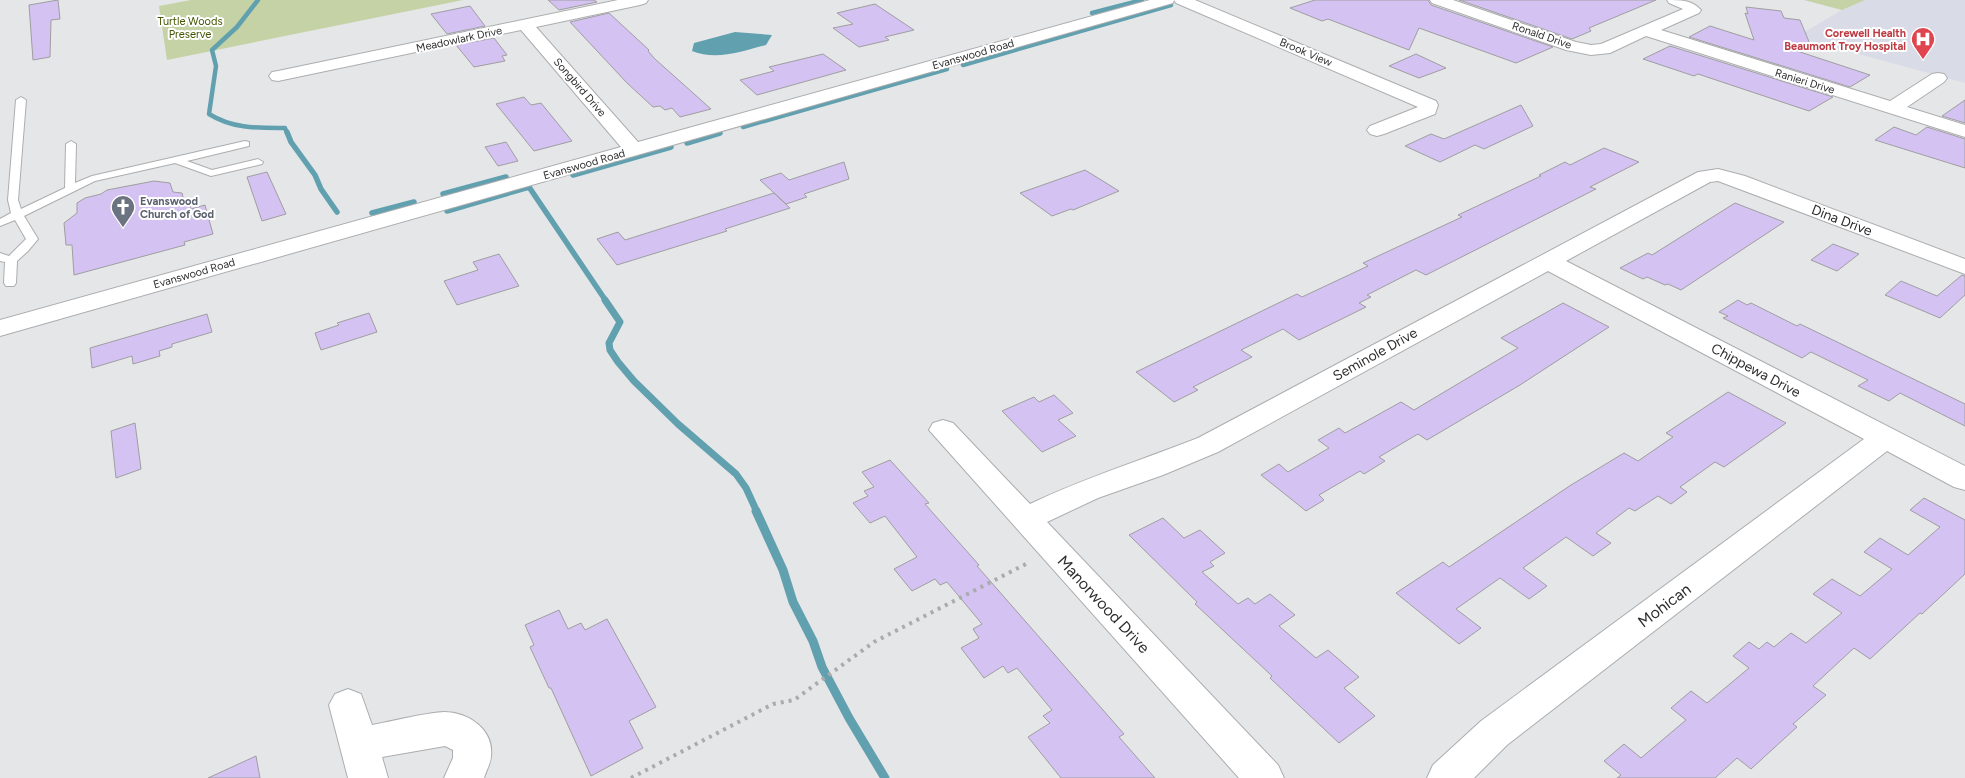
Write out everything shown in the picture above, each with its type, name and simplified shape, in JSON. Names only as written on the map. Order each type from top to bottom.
[{"type":"street","name":"Meadowlark Drive","points":[[278,76],[640,0]]},
{"type":"street","name":"Evanswood Road","points":[[0,328],[1167,0]]},
{"type":"street","name":"Brook View","points":[[1182,0],[1429,105],[1428,110],[1377,130]]},
{"type":"street","name":"Ronald Drive","points":[[1438,0],[1582,49],[1604,49],[1693,10],[1690,6],[1675,0]]},
{"type":"street","name":"Songbird Drive","points":[[526,24],[634,150]]},
{"type":"street","name":"Ranieri Drive","points":[[1646,31],[1965,131]]},
{"type":"street","points":[[1892,108],[1938,78]]},
{"type":"street","name":"Seminole Drive","points":[[1025,519],[1087,490],[1152,468],[1208,445],[1696,179],[1718,175]]},
{"type":"street","name":"Dina Drive","points":[[1718,175],[1738,180],[1965,267]]},
{"type":"street","name":"Chippewa Drive","points":[[1548,261],[1965,479]]},
{"type":"street","name":"Manorwood Drive","points":[[943,430],[1264,778]]},
{"type":"street","name":"Mohican","points":[[1448,778],[1468,756],[1494,733],[1885,438]]},
{"type":"street","points":[[348,706],[364,761],[436,730],[445,729],[460,732],[472,743],[472,758],[464,778]]},
{"type":"lane","points":[[10,283],[5,258],[24,249],[32,239],[17,214],[13,200],[21,100]]},
{"type":"lane","points":[[70,190],[71,144]]},
{"type":"lane","points":[[0,223],[92,179],[245,144]]},
{"type":"lane","points":[[176,160],[211,173],[258,162]]},
{"type":"lane","points":[[0,217],[17,214]]},
{"type":"path","points":[[631,778],[773,704],[794,700],[874,642],[1026,564]]},
{"type":"shaded area","name":"Corewell Health Beaumont Troy Hospital","points":[[1865,0],[1965,0],[1965,83],[1796,37],[1842,10]]},
{"type":"green space","name":"Turtle Woods Preserve","points":[[191,0],[463,0],[167,60],[159,6]]},
{"type":"green space","points":[[1804,0],[1865,0],[1842,10]]},
{"type":"water","points":[[735,32],[772,35],[766,45],[739,52],[711,55],[692,51],[694,43]]},
{"type":"building","points":[[58,0],[60,19],[51,20],[50,57],[33,60],[29,5]]},
{"type":"building","points":[[548,0],[594,0],[597,2],[559,10]]},
{"type":"building","points":[[1315,0],[1428,0],[1431,5],[1553,47],[1516,63],[1419,28],[1409,50],[1328,19],[1322,21],[1290,8]]},
{"type":"building","points":[[1459,0],[1656,0],[1589,28],[1591,31],[1572,39]]},
{"type":"building","points":[[875,4],[914,30],[885,37],[889,40],[859,47],[833,28],[853,24],[837,13]]},
{"type":"building","points":[[470,6],[485,26],[447,34],[431,14]]},
{"type":"building","points":[[1746,7],[1781,11],[1784,18],[1800,20],[1810,44],[1797,51],[1870,75],[1850,87],[1689,37],[1710,26],[1754,40],[1745,13],[1748,14]]},
{"type":"building","points":[[609,13],[649,50],[655,59],[711,109],[680,117],[672,108],[665,110],[660,106],[653,107],[627,83],[570,22]]},
{"type":"building","points":[[494,38],[507,55],[502,56],[505,61],[474,67],[456,45]]},
{"type":"building","points":[[1670,46],[1833,97],[1809,111],[1698,74],[1694,76],[1643,59]]},
{"type":"building","points":[[823,54],[846,70],[757,95],[740,80],[774,71],[769,67]]},
{"type":"building","points":[[1416,54],[1446,68],[1419,78],[1389,66]]},
{"type":"building","points":[[524,97],[531,105],[541,103],[572,141],[534,151],[496,104]]},
{"type":"building","points":[[1965,100],[1965,123],[1942,116]]},
{"type":"building","points":[[1521,105],[1533,126],[1484,149],[1475,145],[1440,162],[1405,146],[1431,134],[1444,139]]},
{"type":"building","points":[[1894,127],[1916,135],[1927,127],[1965,139],[1965,168],[1875,140]]},
{"type":"building","points":[[506,142],[518,161],[498,166],[485,147]]},
{"type":"building","points":[[1604,148],[1639,162],[1590,187],[1596,189],[1426,275],[1416,270],[1367,295],[1371,297],[1359,303],[1366,307],[1299,340],[1283,329],[1241,350],[1252,357],[1193,387],[1198,390],[1174,402],[1136,372],[1297,294],[1302,297],[1368,266],[1363,263],[1462,217],[1458,215],[1541,176],[1539,175],[1565,162],[1570,165]]},
{"type":"building","points":[[844,162],[849,179],[804,194],[807,197],[786,204],[760,180],[781,173],[789,180]]},
{"type":"building","points":[[1085,170],[1119,191],[1073,210],[1071,209],[1052,216],[1020,193]]},
{"type":"building","points":[[267,172],[286,214],[262,221],[247,177]]},
{"type":"building","name":"Evanswood Church of God","points":[[154,181],[170,183],[173,192],[182,193],[184,201],[189,200],[191,209],[205,205],[213,234],[184,242],[185,245],[74,275],[72,245],[66,245],[64,223],[77,213],[77,203],[107,190]]},
{"type":"building","points":[[774,193],[790,208],[725,229],[727,231],[617,265],[597,239],[618,232],[625,240]]},
{"type":"building","points":[[1735,203],[1784,222],[1681,290],[1647,277],[1643,279],[1620,268],[1648,253],[1652,255]]},
{"type":"building","points":[[1833,244],[1859,254],[1837,271],[1811,260]]},
{"type":"building","points":[[499,254],[519,286],[457,305],[444,281],[478,270],[473,262]]},
{"type":"building","points":[[1962,275],[1965,276],[1965,295],[1940,318],[1885,295],[1901,281],[1937,296]]},
{"type":"building","points":[[1738,300],[1747,305],[1751,303],[1797,326],[1800,324],[1965,404],[1965,426],[1900,393],[1889,401],[1858,386],[1868,380],[1811,352],[1802,358],[1723,318],[1728,316],[1719,312]]},
{"type":"building","points":[[1563,303],[1609,327],[1520,385],[1427,440],[1418,434],[1379,457],[1385,461],[1364,474],[1360,471],[1319,495],[1324,500],[1306,511],[1261,475],[1279,464],[1288,472],[1329,448],[1318,440],[1339,428],[1345,433],[1401,402],[1414,410],[1518,348],[1501,338]]},
{"type":"building","points":[[369,313],[377,332],[321,350],[315,333],[339,325],[337,323]]},
{"type":"building","points":[[207,314],[212,332],[172,344],[172,347],[159,351],[160,356],[133,364],[132,356],[92,368],[90,348]]},
{"type":"building","points":[[1728,392],[1786,423],[1724,467],[1715,462],[1680,487],[1687,492],[1671,504],[1658,496],[1635,511],[1629,508],[1596,533],[1611,543],[1593,556],[1566,537],[1523,568],[1547,586],[1529,599],[1500,578],[1456,609],[1481,628],[1459,644],[1396,593],[1443,562],[1449,567],[1571,485],[1624,453],[1638,461],[1673,437],[1666,433]]},
{"type":"building","points":[[1054,395],[1073,413],[1058,420],[1076,436],[1042,452],[1002,411],[1034,397],[1039,402]]},
{"type":"building","points":[[135,423],[141,469],[116,478],[111,431]]},
{"type":"building","points":[[890,460],[929,503],[925,504],[979,565],[977,566],[1124,734],[1119,737],[1155,778],[1061,778],[1028,737],[1050,723],[1043,716],[1052,710],[1017,668],[1008,673],[1003,666],[984,678],[961,648],[979,638],[973,629],[982,624],[947,582],[940,585],[935,579],[912,591],[894,569],[917,557],[885,516],[870,523],[853,503],[868,496],[864,491],[874,487],[862,472]]},
{"type":"building","points":[[1924,498],[1965,520],[1965,574],[1922,614],[1920,613],[1870,659],[1854,648],[1813,686],[1826,695],[1793,724],[1797,727],[1751,769],[1737,758],[1715,778],[1617,778],[1621,775],[1604,761],[1624,744],[1641,758],[1686,720],[1671,708],[1691,691],[1707,703],[1749,668],[1733,656],[1749,642],[1759,649],[1767,642],[1774,647],[1791,633],[1806,643],[1842,613],[1813,594],[1832,579],[1860,596],[1892,569],[1864,552],[1880,538],[1908,555],[1940,527],[1910,510]]},
{"type":"building","points":[[1163,518],[1184,538],[1200,530],[1225,553],[1210,562],[1214,566],[1202,572],[1238,604],[1248,598],[1255,604],[1270,594],[1295,615],[1279,626],[1316,658],[1328,650],[1359,677],[1344,688],[1375,716],[1339,743],[1270,678],[1272,676],[1195,604],[1197,602],[1129,535]]},
{"type":"building","points":[[559,610],[568,629],[581,623],[585,630],[607,619],[656,707],[629,721],[643,748],[591,776],[530,647],[534,645],[525,625]]},
{"type":"building","points":[[256,756],[260,778],[208,778]]},
{"type":"waterway","points":[[258,0],[237,27],[212,50],[216,66],[209,114],[227,123],[255,128],[285,128],[287,133]]},
{"type":"waterway","points":[[1092,13],[1142,0]]},
{"type":"waterway","points":[[963,65],[1171,5]]},
{"type":"waterway","points":[[743,127],[947,69]]},
{"type":"waterway","points":[[287,132],[291,142],[315,175],[321,189],[337,212]]},
{"type":"waterway","points":[[687,143],[720,133]]},
{"type":"waterway","points":[[573,175],[671,147]]},
{"type":"waterway","points":[[443,194],[506,177]]},
{"type":"waterway","points":[[447,211],[529,187],[606,301]]},
{"type":"waterway","points":[[372,213],[414,202]]},
{"type":"waterway","points":[[605,300],[620,322],[609,343],[610,350],[618,362],[634,381],[678,424],[736,474],[746,488],[757,512]]},
{"type":"waterway","points":[[756,511],[783,570],[793,602],[813,641],[822,667],[849,718],[885,778]]},
{"type":"place","name":"Corewell Health Beaumont Troy Hospital","points":[[1923,60]]},
{"type":"place","name":"Evanswood Church of God","points":[[123,228]]}]
